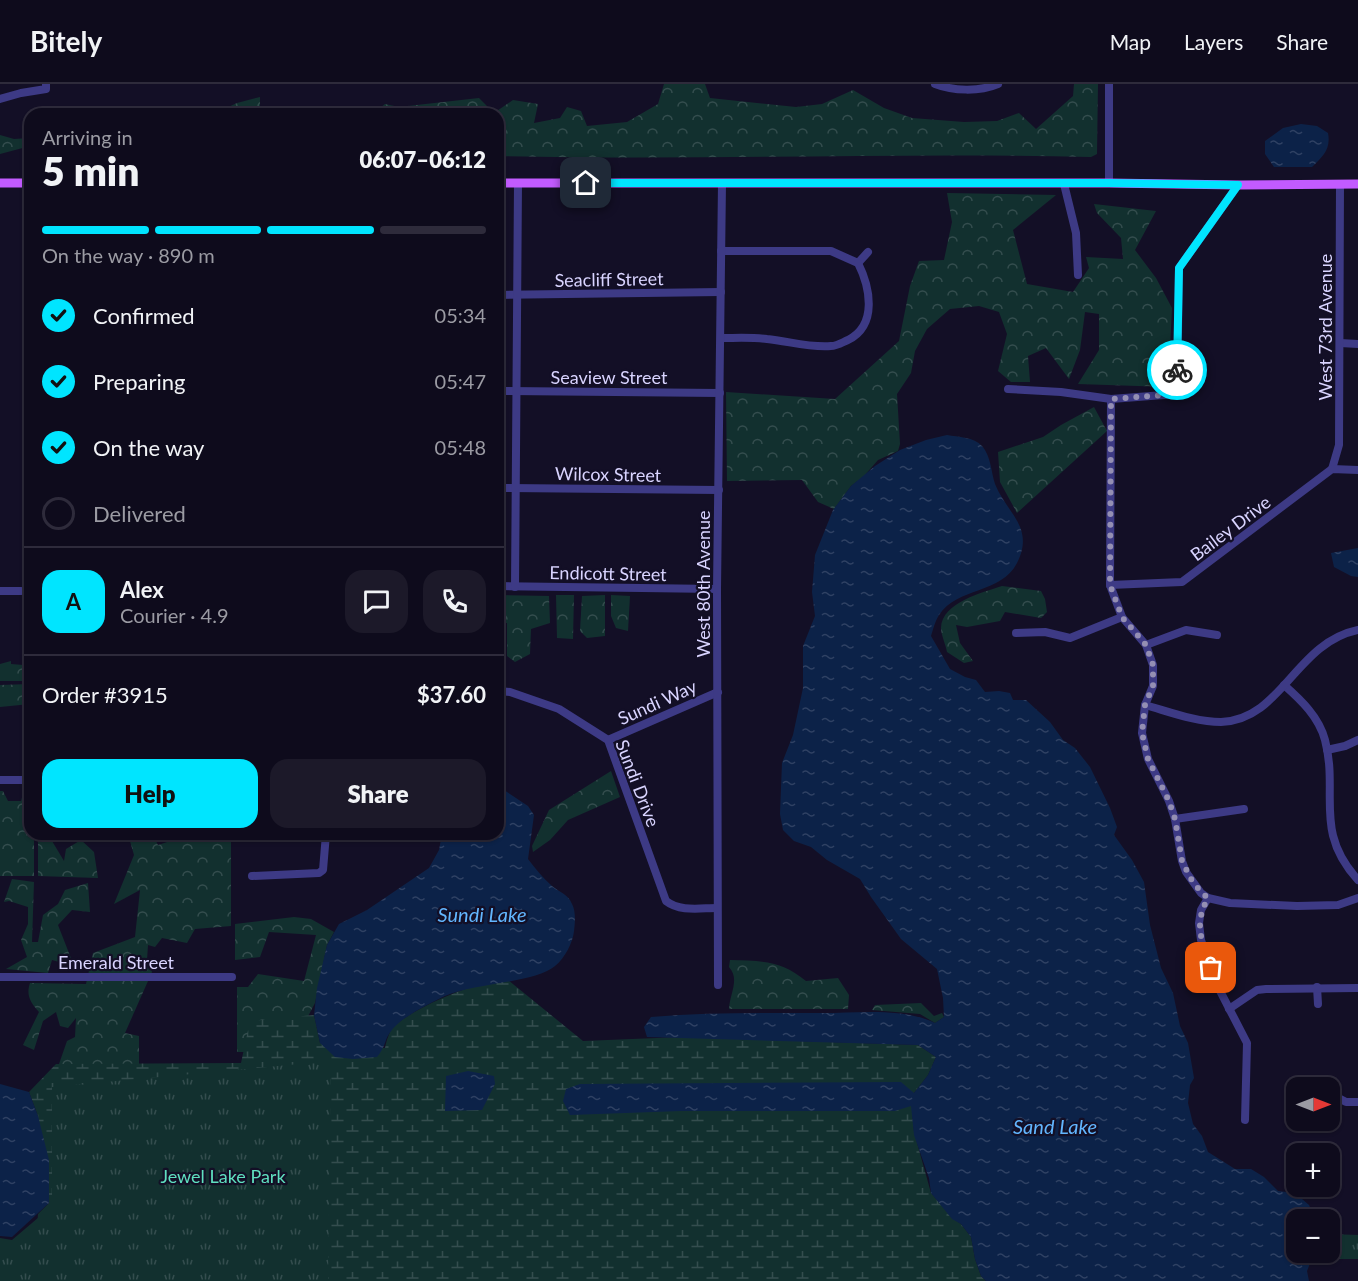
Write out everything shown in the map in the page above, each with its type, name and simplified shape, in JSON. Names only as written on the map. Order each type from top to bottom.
[{"type":"main road","points":[[0,183],[24,183]]},
{"type":"main road","points":[[504,183],[1358,184]]},
{"type":"street","points":[[0,99],[46,89],[46,84]]},
{"type":"street","points":[[935,84],[961,89],[987,89],[998,84]]},
{"type":"street","points":[[1108,183],[1109,84]]},
{"type":"street","points":[[515,587],[518,183]]},
{"type":"street","name":"West 80th Avenue","points":[[718,985],[717,589],[722,183]]},
{"type":"street","points":[[1064,184],[1076,233],[1077,275]]},
{"type":"street","name":"West 73rd Avenue","points":[[1332,469],[1339,445],[1340,184]]},
{"type":"street","points":[[1008,389],[1061,392],[1111,399],[1177,394],[1179,268],[1238,185]]},
{"type":"street","points":[[721,251],[831,251],[858,262],[865,276],[869,295],[868,314],[864,328],[857,335],[834,346],[764,338],[721,338]]},
{"type":"street","points":[[858,262],[868,252]]},
{"type":"street","name":"Seacliff Street","points":[[504,295],[721,292]]},
{"type":"street","points":[[1340,343],[1358,344]]},
{"type":"street","name":"Seaview Street","points":[[504,391],[720,393]]},
{"type":"street","points":[[1111,399],[1110,585],[1122,617],[1146,645],[1153,665],[1153,686],[1145,705],[1142,733],[1148,759],[1169,801],[1175,819],[1182,861],[1201,892],[1208,898],[1230,903],[1338,905],[1358,898]]},
{"type":"street","points":[[1332,469],[1358,471]]},
{"type":"street","name":"Bailey Drive","points":[[1110,585],[1182,582],[1332,469]]},
{"type":"street","name":"Wilcox Street","points":[[504,488],[719,490]]},
{"type":"street","name":"Endicott Street","points":[[504,586],[717,589]]},
{"type":"street","points":[[0,591],[21,591]]},
{"type":"street","points":[[1016,633],[1045,632],[1070,638],[1122,617]]},
{"type":"street","points":[[1146,645],[1186,630],[1217,635]]},
{"type":"street","points":[[1145,705],[1193,719],[1221,722],[1244,718],[1263,707],[1307,658],[1327,642],[1342,634],[1358,630]]},
{"type":"street","points":[[1284,685],[1308,708],[1317,720],[1325,738],[1329,764],[1329,813],[1333,838],[1344,860],[1358,880]]},
{"type":"street","name":"Sundi Drive","points":[[504,692],[559,709],[608,740],[666,901],[683,908],[717,908]]},
{"type":"street","name":"Sundi Way","points":[[608,740],[718,692]]},
{"type":"street","points":[[1327,750],[1358,740]]},
{"type":"street","points":[[0,780],[24,780]]},
{"type":"street","points":[[1175,819],[1244,809]]},
{"type":"street","points":[[252,876],[319,873],[323,870],[326,840]]},
{"type":"street","points":[[1208,898],[1201,910],[1198,923],[1201,940],[1218,987],[1247,1043],[1245,1120]]},
{"type":"street","name":"Emerald Street","points":[[0,977],[232,977]]},
{"type":"street","points":[[1228,1009],[1257,990],[1317,987],[1358,988]]},
{"type":"street","points":[[1317,987],[1318,1004]]},
{"type":"street","points":[[1340,1099],[1346,1102],[1358,1102]]},
{"type":"green space","points":[[664,84],[705,84],[710,98],[796,107],[822,104],[853,90],[884,108],[912,118],[964,122],[997,121],[1019,113],[1036,129],[1073,96],[1074,84],[1098,84],[1097,154],[1091,157],[943,155],[504,156],[504,108],[501,108],[513,100],[538,104],[534,123],[560,118],[567,107],[581,111],[587,126],[627,122],[658,104]]},
{"type":"green space","points":[[260,97],[260,108],[226,108]]},
{"type":"green space","points":[[479,98],[489,108],[380,108],[385,104],[399,107]]},
{"type":"green space","points":[[0,135],[14,139],[24,138],[24,148],[0,154]]},
{"type":"green space","points":[[947,193],[1056,195],[1013,230],[1027,284],[1073,292],[1089,268],[1086,257],[1123,259],[1121,238],[1097,213],[1094,204],[1156,211],[1135,250],[1156,278],[1172,308],[1168,387],[1078,384],[1099,350],[1099,314],[1085,312],[1080,350],[1069,379],[1046,348],[1028,356],[1030,382],[1011,382],[998,371],[1007,334],[999,312],[979,306],[950,309],[927,329],[915,351],[911,373],[897,394],[900,444],[898,451],[878,460],[864,476],[851,486],[834,509],[818,502],[802,480],[727,481],[726,392],[835,399],[899,341],[910,286],[919,261],[944,260],[952,222]]},
{"type":"green space","points":[[1094,407],[1107,431],[1017,513],[1000,482],[998,452],[1043,437]]},
{"type":"green space","points":[[1002,586],[1041,591],[1047,612],[1041,618],[1005,612],[1000,621],[967,627],[956,625],[960,643],[973,661],[964,663],[947,652],[941,628],[948,611],[964,600]]},
{"type":"green space","points":[[504,595],[549,596],[550,623],[531,629],[530,654],[515,662],[507,656],[507,623],[504,623]]},
{"type":"green space","points":[[556,595],[574,595],[573,639],[557,638]]},
{"type":"green space","points":[[605,595],[605,636],[587,638],[580,631],[582,596]]},
{"type":"green space","points":[[611,595],[630,596],[628,631],[616,628],[611,616]]},
{"type":"green space","points":[[11,661],[11,664],[23,665],[24,662],[24,681],[0,681],[0,664]]},
{"type":"green space","points":[[24,684],[24,705],[0,707],[0,685]]},
{"type":"green space","points":[[611,771],[620,797],[568,820],[550,840],[533,852],[532,846],[549,810]]},
{"type":"green space","points":[[24,790],[24,840],[34,840],[34,876],[0,876],[0,791],[3,791],[8,801],[21,801]]},
{"type":"green space","points":[[38,840],[51,840],[64,861],[66,849],[81,840],[94,852],[98,878],[38,876]]},
{"type":"green space","points":[[155,840],[158,845],[173,840],[231,840],[231,926],[195,929],[187,943],[162,938],[155,947],[148,945],[147,960],[152,972],[125,1033],[139,1036],[139,1064],[59,1064],[67,1041],[75,1037],[76,1018],[68,1028],[60,1026],[56,1012],[43,1021],[34,1050],[23,1045],[39,1012],[30,998],[28,991],[30,983],[86,984],[93,953],[135,937],[140,890],[114,904],[134,855],[130,841]]},
{"type":"green space","points":[[12,879],[34,882],[32,942],[38,942],[43,915],[58,904],[65,890],[88,883],[90,912],[72,910],[58,925],[74,966],[52,960],[48,973],[6,969],[27,957],[21,940],[28,924],[28,907],[9,901],[4,902]]},
{"type":"green space","points":[[294,917],[311,919],[334,932],[327,945],[315,1003],[304,1024],[252,1039],[244,1052],[237,1052],[237,987],[248,987],[258,974],[304,981],[316,935],[269,932],[260,957],[235,960],[235,924]]},
{"type":"green space","points":[[730,960],[779,965],[806,981],[838,978],[849,995],[848,1009],[729,1009],[734,981],[729,967]]},
{"type":"green space","points":[[508,980],[583,1041],[682,1037],[918,1045],[936,1057],[928,1075],[914,1093],[912,1111],[914,1132],[931,1193],[971,1237],[975,1259],[981,1276],[986,1281],[66,1281],[36,1243],[38,1214],[49,1203],[38,1116],[29,1092],[56,1064],[241,1063],[250,1021],[314,1015],[320,1043],[385,1048],[391,1030],[418,1010],[466,989]]},
{"type":"green space","points":[[921,1003],[934,1016],[942,1013],[944,1017],[935,1023],[920,1014],[872,1010],[875,1005]]},
{"type":"green space","name":"Jewel Lake Park","points":[[331,1061],[328,1281],[0,1281],[0,1238],[12,1240],[52,1206],[52,1087]]},
{"type":"green space","points":[[1340,1234],[1358,1235],[1358,1259],[1340,1259]]},
{"type":"water","points":[[1301,124],[1317,126],[1328,133],[1329,139],[1325,152],[1312,167],[1274,167],[1265,154],[1265,141],[1283,128]]},
{"type":"water","name":"Sand Lake","points":[[947,435],[966,438],[982,446],[989,459],[995,484],[1017,521],[1023,540],[1017,563],[1010,573],[990,586],[967,594],[947,606],[938,617],[931,636],[950,669],[976,680],[985,692],[1010,693],[1013,700],[1026,700],[1050,722],[1063,740],[1075,748],[1090,767],[1117,827],[1114,835],[1144,882],[1150,925],[1161,968],[1173,993],[1180,1026],[1188,1043],[1194,1078],[1190,1085],[1188,1103],[1193,1124],[1202,1136],[1208,1152],[1235,1169],[1251,1169],[1264,1177],[1278,1191],[1286,1192],[1286,1197],[1300,1197],[1309,1205],[1311,1209],[1286,1209],[1286,1263],[1310,1263],[1307,1271],[1309,1281],[986,1281],[981,1276],[975,1259],[971,1237],[961,1224],[952,1219],[931,1193],[929,1178],[914,1135],[911,1106],[895,1111],[681,1111],[570,1115],[563,1101],[566,1089],[580,1084],[901,1082],[914,1093],[928,1075],[936,1057],[918,1045],[647,1037],[644,1027],[651,1017],[672,1015],[880,1012],[908,1015],[935,1023],[944,1017],[937,969],[901,939],[860,879],[827,860],[811,847],[794,841],[783,830],[780,814],[782,763],[793,735],[803,688],[803,646],[815,616],[812,592],[815,555],[833,510],[851,486],[875,466],[900,450]]},
{"type":"water","points":[[1358,548],[1358,577],[1334,567],[1331,553]]},
{"type":"water","name":"Sundi Lake","points":[[504,790],[528,806],[534,815],[528,859],[549,883],[568,898],[573,907],[575,917],[570,945],[559,963],[546,972],[519,980],[457,992],[425,1006],[396,1025],[389,1033],[377,1057],[353,1059],[335,1057],[320,1043],[314,1015],[317,988],[327,945],[339,924],[367,910],[429,868],[439,850],[441,840],[504,840]]},
{"type":"water","points":[[468,1071],[494,1076],[495,1084],[482,1110],[445,1111],[446,1076]]},
{"type":"water","points":[[0,1084],[29,1092],[38,1116],[49,1160],[49,1203],[12,1237],[0,1236]]},
{"type":"way so far","points":[[1177,370],[1177,394],[1111,399],[1110,585],[1122,617],[1146,645],[1153,665],[1153,686],[1145,705],[1142,733],[1148,759],[1169,801],[1175,819],[1186,872],[1208,898],[1201,910],[1198,923],[1201,940],[1211,968]]},
{"type":"route","points":[[586,183],[1238,185],[1179,268],[1177,370]]}]
